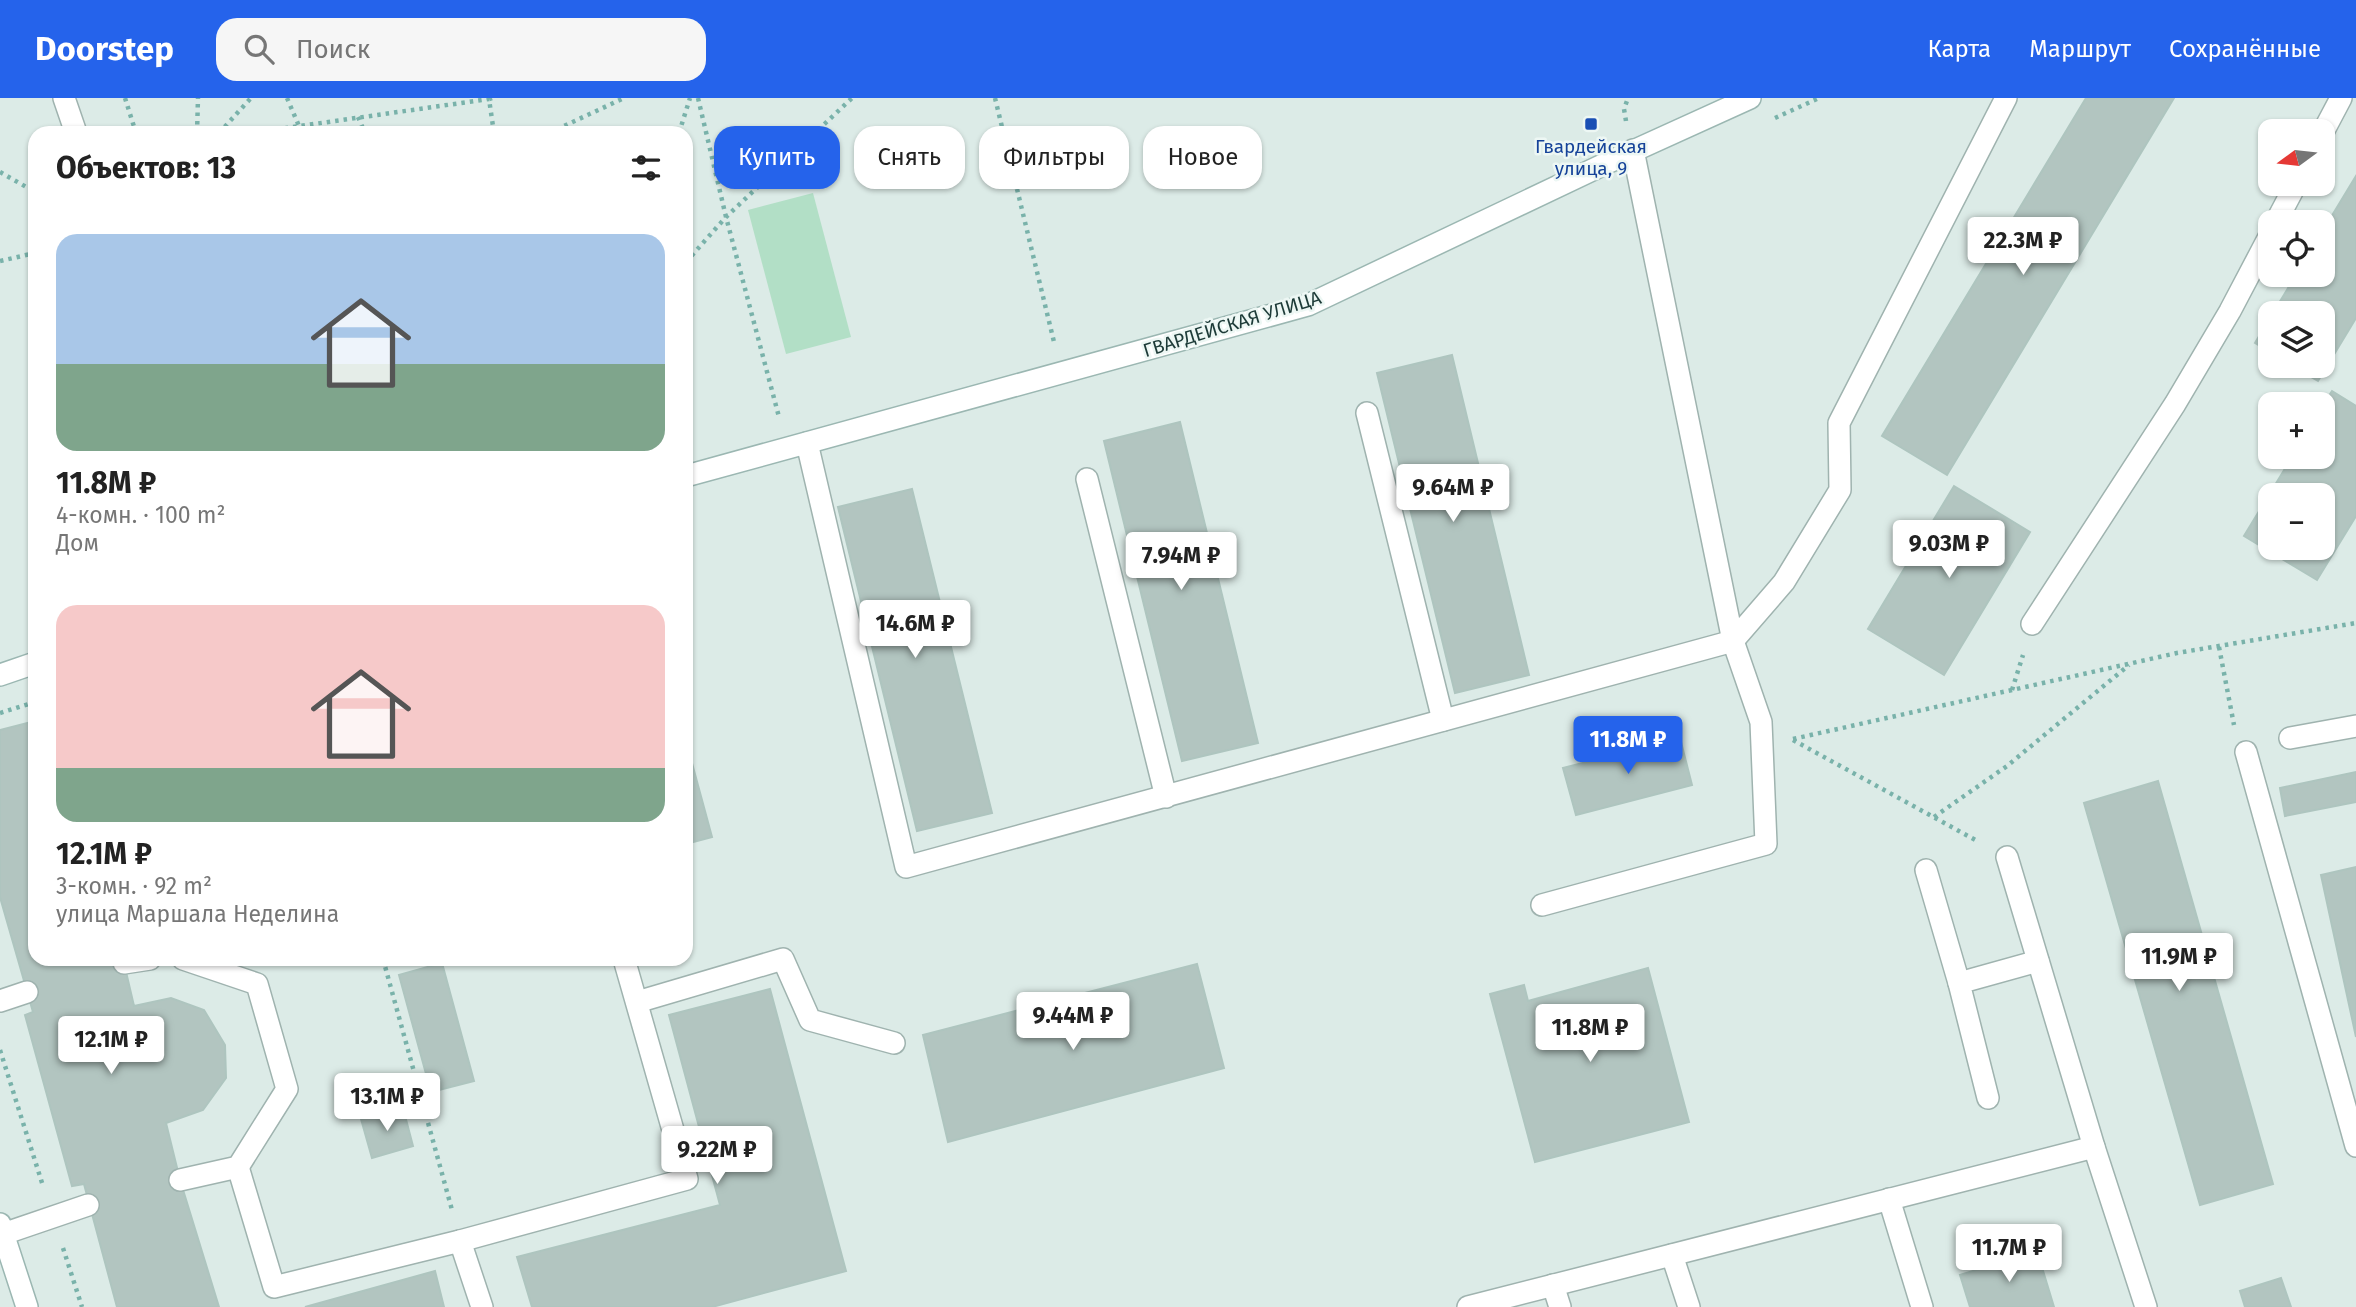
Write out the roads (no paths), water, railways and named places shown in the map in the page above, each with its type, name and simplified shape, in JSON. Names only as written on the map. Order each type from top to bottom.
[{"type":"street","points":[[64,98],[74,126]]},
{"type":"street","name":"ГВАРДЕЙСКАЯ УЛИЦА","points":[[693,474],[1308,305],[1633,150],[1750,98]]},
{"type":"street","points":[[797,445],[906,867],[1733,641],[1784,582],[1840,490],[1839,423],[2006,98]]},
{"type":"street","points":[[2330,119],[2341,98]]},
{"type":"street","points":[[1542,905],[1766,844],[1760,722],[1733,641],[1633,150]]},
{"type":"street","points":[[2032,624],[2175,404],[2258,258]]},
{"type":"street","points":[[1367,414],[1443,720]]},
{"type":"street","points":[[1087,479],[1166,797]]},
{"type":"street","points":[[0,675],[28,665]]},
{"type":"street","points":[[2290,738],[2356,726]]},
{"type":"street","points":[[2246,752],[2356,1146]]},
{"type":"street","points":[[2007,857],[2094,1147],[2146,1307]]},
{"type":"street","points":[[1926,870],[1959,983],[1988,1098]]},
{"type":"street","points":[[637,1002],[783,959],[810,1020],[894,1043]]},
{"type":"street","points":[[1959,983],[2038,961]]},
{"type":"street","points":[[180,1180],[238,1167],[287,1089],[257,984],[204,966]]},
{"type":"street","points":[[238,1167],[274,1287],[460,1241],[687,1180],[626,966]]},
{"type":"street","points":[[0,1001],[27,992]]},
{"type":"street","points":[[1468,1307],[2094,1147]]},
{"type":"street","points":[[1889,1199],[1923,1307]]},
{"type":"street","points":[[27,1307],[2,1229],[53,1217],[88,1205]]},
{"type":"street","points":[[460,1241],[482,1307]]},
{"type":"street","points":[[1672,1255],[1689,1307]]},
{"type":"street","points":[[1553,1285],[1560,1307]]},
{"type":"place","name":"Гвардейская улица, 9","points":[[1591,124]]}]
